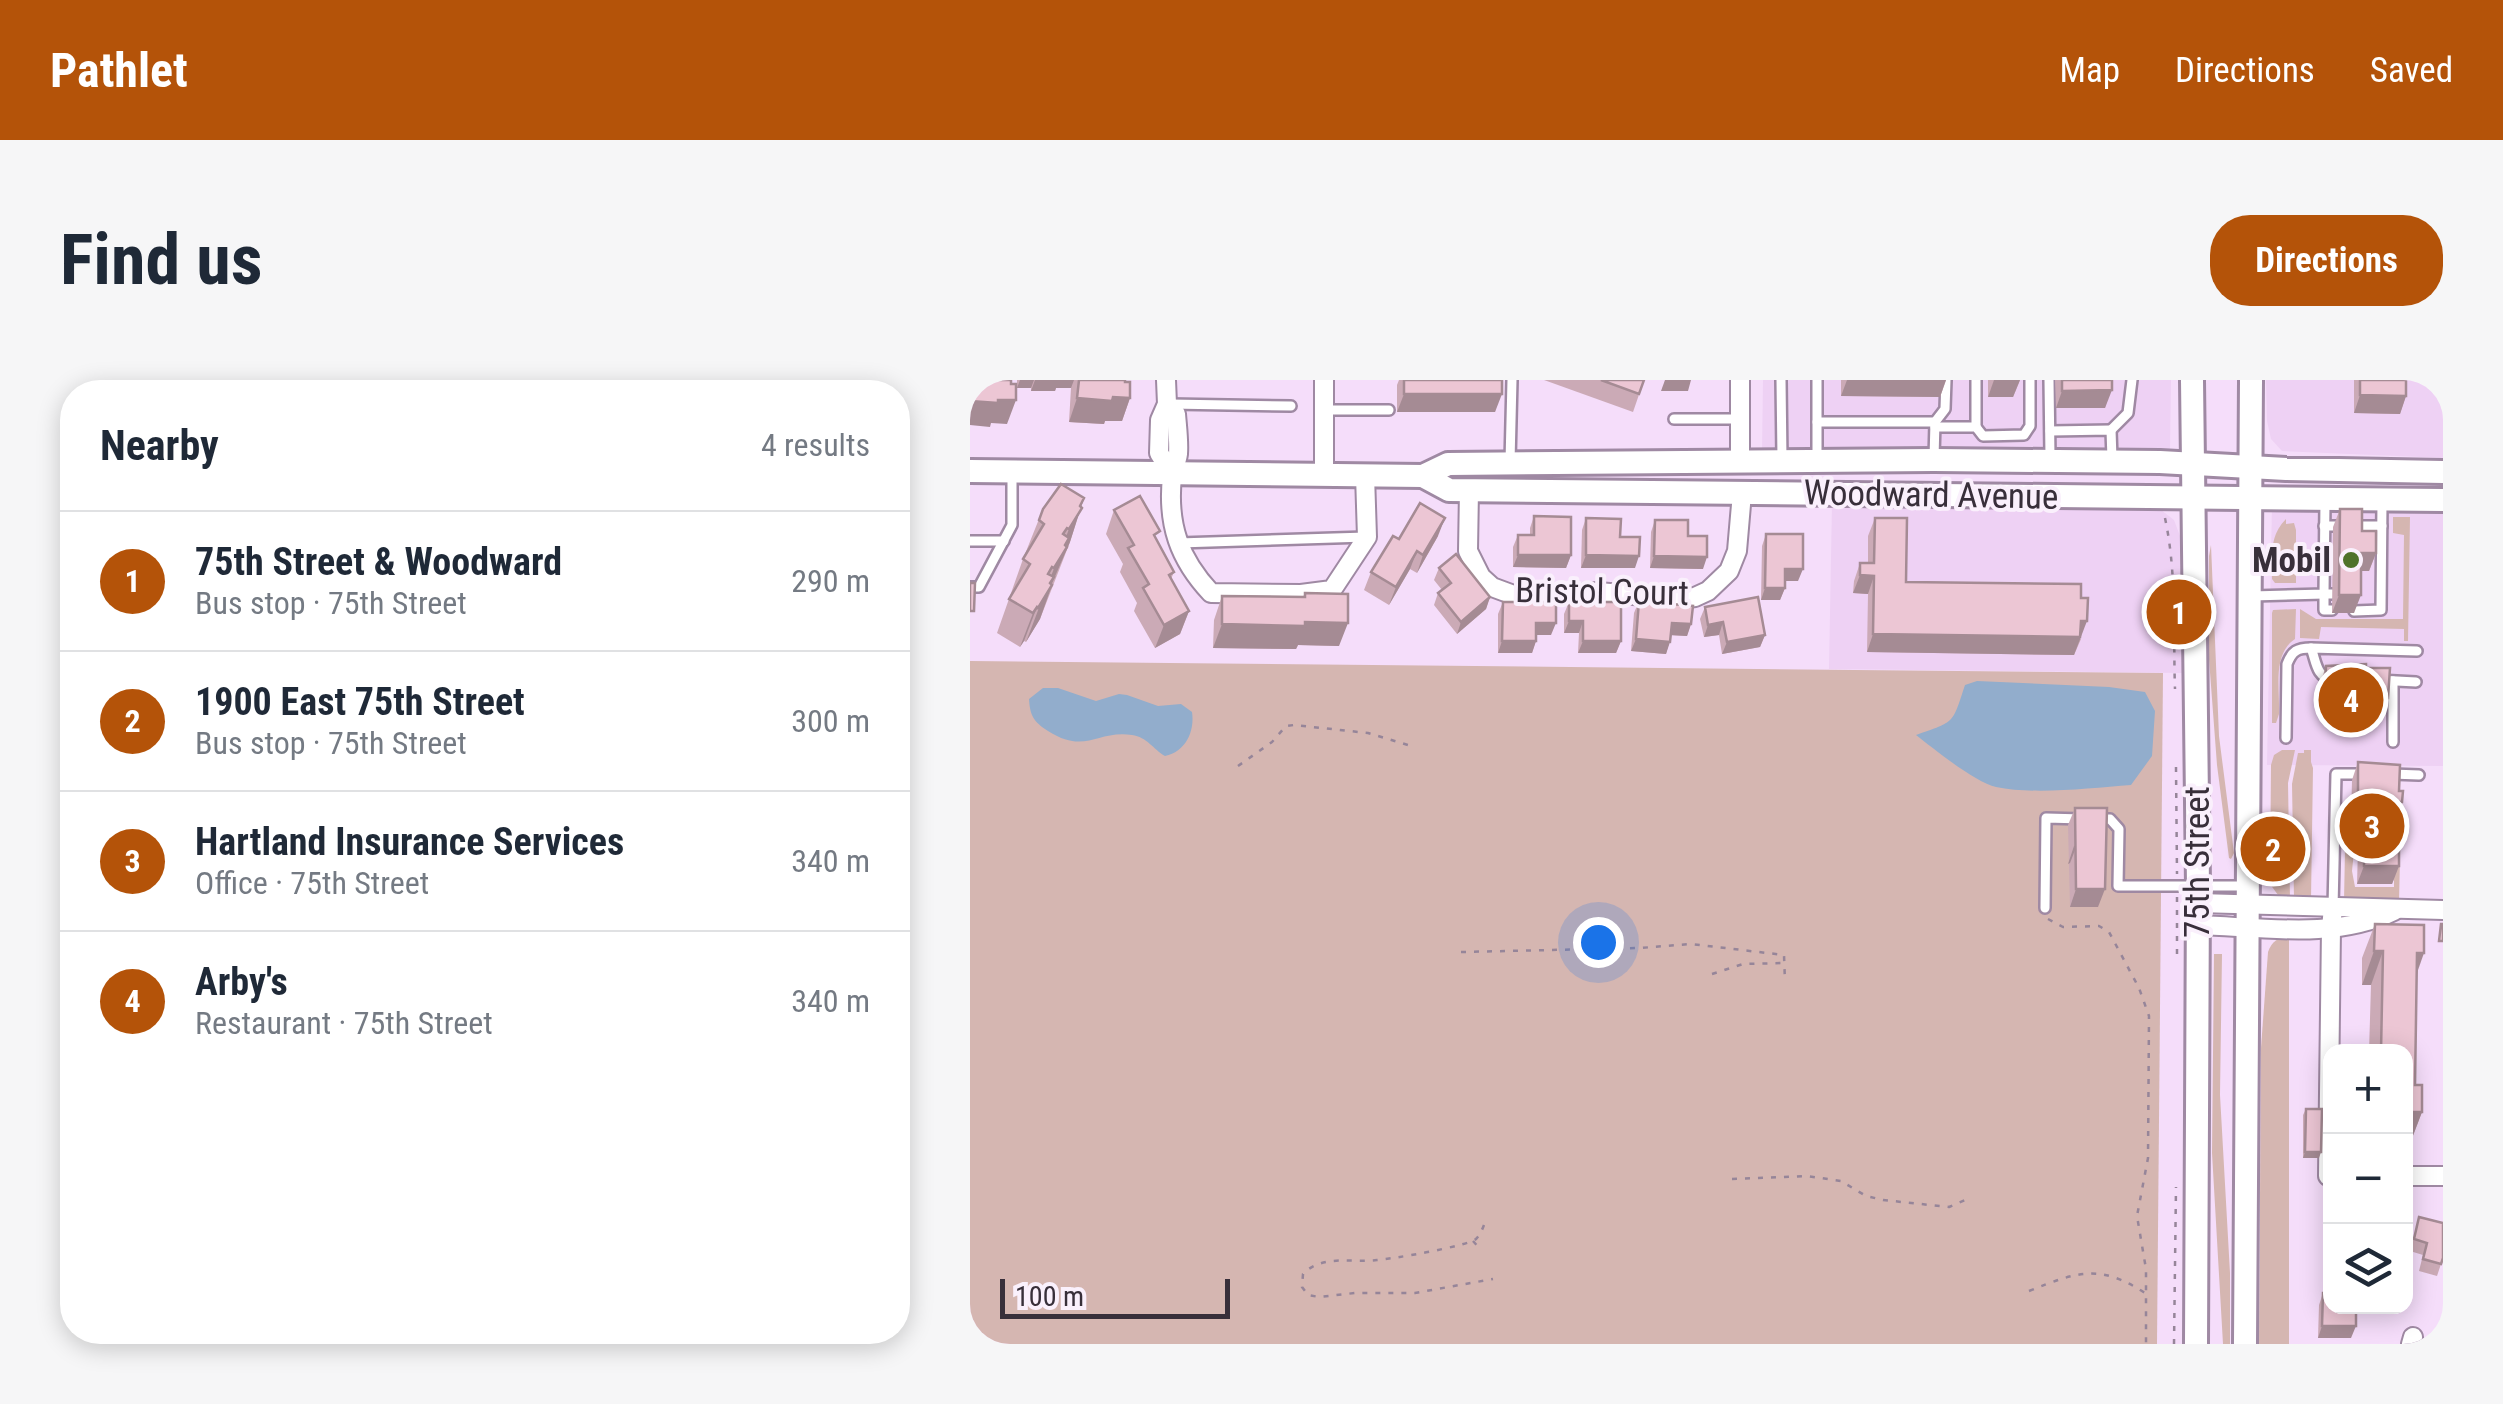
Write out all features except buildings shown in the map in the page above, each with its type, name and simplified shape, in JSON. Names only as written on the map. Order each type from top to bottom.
[{"type":"main road","name":"75th Street","points":[[2192,380],[2198,905],[2196,1344]]},
{"type":"main road","name":"75th Street","points":[[2245,1344],[2251,380]]},
{"type":"main road","name":"Woodward Avenue","points":[[970,471],[1424,476],[1448,464],[1934,460],[2192,463],[2443,472]]},
{"type":"main road","name":"Woodward Avenue","points":[[1424,476],[1449,490],[2443,500]]},
{"type":"street","points":[[1166,380],[1167,404],[1176,414],[1178,454],[1172,474],[1170,517],[1194,575],[1211,593],[1301,594],[1332,590],[1367,537],[1366,475]]},
{"type":"street","points":[[1324,380],[1324,475]]},
{"type":"street","points":[[1740,380],[1740,462]]},
{"type":"street","name":"Bristol Court","points":[[1468,490],[1466,537],[1473,565],[1492,587],[1519,597],[1598,592],[1680,599],[1708,591],[1729,571],[1735,558],[1742,494]]},
{"type":"street","points":[[2198,905],[2443,910]]},
{"type":"street","points":[[2248,906],[2330,928],[2378,919],[2396,910]]},
{"type":"street","points":[[2328,1134],[2333,908]]},
{"type":"street","points":[[2413,1176],[2443,1176]]},
{"type":"lane","points":[[1510,464],[1512,380]]},
{"type":"lane","points":[[1780,380],[1782,462]]},
{"type":"lane","points":[[1816,461],[1817,380]]},
{"type":"lane","points":[[1934,460],[1935,425],[1946,410],[1946,380]]},
{"type":"lane","points":[[1976,380],[1976,427],[1983,436],[2024,435],[2030,426],[2030,380]]},
{"type":"lane","points":[[2050,380],[2050,461]]},
{"type":"lane","points":[[2112,462],[2112,430],[2128,413],[2132,380]]},
{"type":"lane","points":[[1167,404],[1292,406]]},
{"type":"lane","points":[[1324,410],[1389,410]]},
{"type":"lane","points":[[1674,418],[1740,419]]},
{"type":"lane","points":[[1817,422],[1976,427]]},
{"type":"lane","points":[[2050,431],[2112,430]]},
{"type":"lane","points":[[970,587],[979,587],[1012,525],[1012,471]]},
{"type":"lane","points":[[2325,499],[2328,594],[2324,610],[2332,610]]},
{"type":"lane","points":[[2354,610],[2380,610],[2382,499]]},
{"type":"lane","points":[[2324,526],[2382,526]]},
{"type":"lane","points":[[1179,543],[1367,537]]},
{"type":"lane","points":[[970,541],[1004,541]]},
{"type":"lane","points":[[2368,543],[2382,543]]},
{"type":"lane","points":[[2368,577],[2381,577]]},
{"type":"lane","points":[[2249,596],[2328,594]]},
{"type":"lane","points":[[2368,594],[2380,594]]},
{"type":"lane","points":[[2311,648],[2319,673],[2326,678],[2343,679]]},
{"type":"lane","points":[[2286,738],[2287,664],[2297,649],[2417,651]]},
{"type":"lane","points":[[2360,680],[2416,682]]},
{"type":"lane","points":[[2392,742],[2393,681]]},
{"type":"lane","points":[[2333,908],[2336,774],[2369,774]]},
{"type":"lane","points":[[2386,774],[2419,775]]},
{"type":"lane","points":[[2044,908],[2046,818],[2110,819],[2119,829],[2118,886],[2198,905]]},
{"type":"path","points":[[2159,517],[2165,517],[2170,542],[2176,700]]},
{"type":"path","points":[[1238,766],[1272,742],[1286,726],[1294,725],[1368,733],[1408,745]]},
{"type":"path","points":[[2176,756],[2177,869]]},
{"type":"path","points":[[2044,908],[2048,920],[2063,927],[2099,926],[2110,932],[2139,988],[2148,1016],[2148,1158],[2137,1216],[2146,1269],[2146,1344]]},
{"type":"path","points":[[1460,952],[1691,944],[1784,955],[1784,982]]},
{"type":"path","points":[[1712,974],[1743,964],[1784,963]]},
{"type":"path","points":[[1732,1180],[1808,1176],[1841,1180],[1866,1196],[1949,1207],[1970,1198]]},
{"type":"path","points":[[1484,1225],[1473,1241],[1458,1246],[1378,1260],[1313,1265],[1302,1274],[1302,1287],[1308,1295],[1319,1297],[1416,1293],[1493,1279]]},
{"type":"path","points":[[1473,1241],[1481,1250]]},
{"type":"path","points":[[2030,1291],[2087,1272],[2105,1273],[2146,1294]]},
{"type":"shaded area","points":[[1763,380],[2171,380],[2170,450],[1762,452]]},
{"type":"shaded area","points":[[2266,380],[2443,380],[2443,458],[2282,451],[2271,439]]},
{"type":"shaded area","points":[[1832,503],[2156,506],[2174,520],[2180,536],[2182,673],[1829,669]]},
{"type":"shaded area","points":[[2272,504],[2443,508],[2443,766],[2267,765]]},
{"type":"shaded area","points":[[2393,517],[2410,517],[2408,641],[2404,641],[2404,629],[2321,627],[2319,639],[2300,638],[2300,609],[2316,619],[2403,619],[2404,535],[2393,533]]},
{"type":"shaded area","points":[[2286,519],[2286,524],[2294,523],[2296,530],[2296,583],[2275,583],[2273,547]]},
{"type":"shaded area","points":[[2211,545],[2219,736],[2234,853],[2231,859],[2217,765],[2209,659]]},
{"type":"shaded area","points":[[2296,609],[2295,639],[2280,663],[2279,714],[2276,723],[2272,723],[2272,613]]},
{"type":"shaded area","points":[[970,661],[2163,673],[2157,1344],[970,1344]]},
{"type":"shaded area","points":[[2282,750],[2295,750],[2288,783],[2290,899],[2278,895],[2270,884],[2271,765],[2274,755]]},
{"type":"shaded area","points":[[2311,750],[2313,768],[2311,899],[2294,899],[2292,784],[2298,753]]},
{"type":"shaded area","points":[[2345,851],[2354,851],[2355,887],[2394,887],[2394,867],[2400,858],[2399,902],[2344,901]]},
{"type":"shaded area","points":[[2289,936],[2289,1344],[2259,1344],[2261,1048],[2268,952],[2276,940]]},
{"type":"shaded area","points":[[2214,954],[2222,954],[2220,1095],[2230,1344],[2223,1344],[2212,1153]]},
{"type":"water","points":[[1977,681],[2145,692],[2155,711],[2152,756],[2131,785],[2045,791],[1988,784],[1916,735],[1951,719],[1965,685]]},
{"type":"water","points":[[1043,688],[1058,688],[1096,701],[1119,694],[1158,706],[1181,704],[1192,712],[1190,734],[1183,746],[1165,756],[1132,735],[1082,741],[1061,738],[1039,725],[1032,714],[1029,699]]},
{"type":"place","name":"Mobil","points":[[2351,560]]},
{"type":"place","name":"75th Street & Woodward","points":[[2179,612]]},
{"type":"place","name":"Arby's","points":[[2351,700]]},
{"type":"place","name":"Hartland Insurance Services","points":[[2372,826]]},
{"type":"place","name":"1900 East 75th Street","points":[[2273,849]]}]
